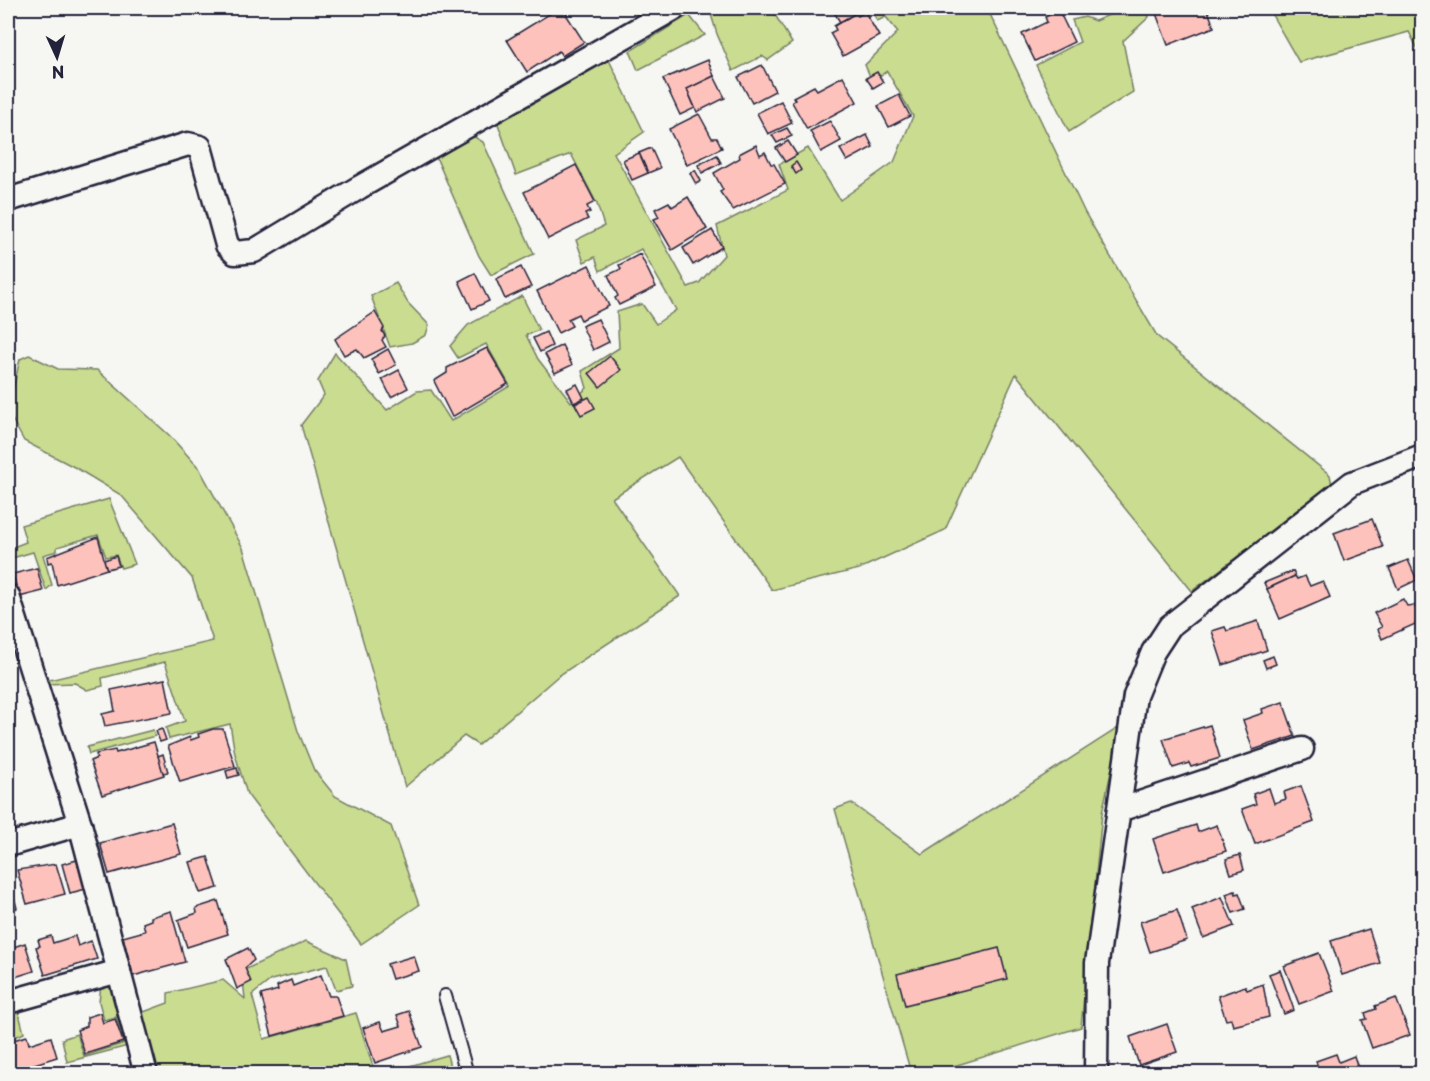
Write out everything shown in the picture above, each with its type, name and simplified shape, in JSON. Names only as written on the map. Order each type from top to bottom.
[{"type":"street","points":[[8,200],[188,144],[200,147],[227,245],[235,253],[254,251],[370,181],[675,8]]},
{"type":"street","points":[[1096,1074],[1097,963],[1135,696],[1153,652],[1170,626],[1352,483],[1422,456]]},
{"type":"street","points":[[8,596],[80,824],[146,1074]]},
{"type":"street","points":[[1119,810],[1302,749]]},
{"type":"street","points":[[8,845],[80,824]]},
{"type":"street","points":[[8,1002],[119,971]]},
{"type":"lane","points":[[445,996],[467,1074]]},
{"type":"green space","points":[[709,8],[771,8],[792,43],[768,60],[762,56],[733,71]]},
{"type":"green space","points":[[871,8],[987,8],[1085,213],[1157,336],[1330,475],[1332,485],[1192,591],[1016,374],[945,530],[859,569],[772,590],[678,457],[612,498],[680,596],[558,676],[478,745],[464,736],[405,787],[301,425],[324,395],[318,381],[335,353],[387,410],[417,391],[431,390],[451,421],[510,386],[486,344],[458,358],[450,346],[468,325],[522,296],[539,330],[526,335],[538,359],[571,402],[587,388],[582,371],[619,348],[617,312],[642,304],[656,324],[676,310],[641,249],[600,271],[595,257],[584,262],[576,240],[604,226],[597,204],[571,154],[516,175],[497,121],[608,58],[644,132],[614,153],[688,287],[699,283],[724,255],[717,226],[788,190],[779,164],[808,148],[840,200],[894,162],[913,116],[887,71],[872,81],[865,65],[898,32],[886,17],[877,21]]},
{"type":"green space","points":[[1125,8],[1146,8],[1149,17],[1123,41],[1133,92],[1069,132],[1036,65],[1080,42],[1072,20],[1085,17],[1095,21]]},
{"type":"green space","points":[[1268,8],[1422,8],[1422,54],[1409,32],[1299,62]]},
{"type":"green space","points":[[689,15],[705,35],[638,70],[630,51]]},
{"type":"green space","points":[[473,136],[483,142],[534,254],[491,275],[479,256],[436,157]]},
{"type":"green space","points":[[396,283],[408,303],[429,325],[426,335],[412,343],[390,347],[371,296]]},
{"type":"green space","points":[[29,355],[58,369],[97,370],[169,435],[199,468],[243,548],[298,731],[314,770],[335,796],[391,826],[419,905],[361,944],[247,794],[235,754],[230,724],[169,739],[166,728],[185,721],[165,662],[102,678],[103,686],[87,690],[75,683],[45,684],[45,681],[213,641],[192,578],[121,495],[24,441],[8,412],[20,359]]},
{"type":"green space","points":[[109,499],[135,564],[121,568],[116,555],[106,557],[98,535],[57,547],[57,551],[43,555],[52,585],[46,590],[33,552],[9,559],[8,549],[26,542],[21,525]]},
{"type":"green space","points":[[1121,726],[1102,813],[1081,1027],[931,1073],[911,1073],[835,809],[851,803],[922,854]]},
{"type":"green space","points":[[153,730],[155,736],[89,754],[87,747]]},
{"type":"green space","points":[[306,941],[346,959],[352,986],[336,990],[327,966],[271,980],[252,995],[264,1039],[356,1013],[375,1073],[154,1073],[141,1013],[168,1003],[168,993],[223,980],[245,999],[242,971]]},
{"type":"green space","points":[[105,984],[113,990],[128,1046],[67,1062],[62,1039],[77,1034],[84,1056],[124,1043],[116,1017],[104,1020],[99,1002],[101,985]]},
{"type":"green space","points":[[18,1010],[24,1033],[8,1040],[8,1013]]},
{"type":"green space","points":[[447,1055],[452,1073],[386,1073]]},
{"type":"building","points":[[562,8],[584,42],[562,56],[559,51],[527,72],[507,40]]},
{"type":"building","points":[[843,8],[853,8],[856,13],[840,22],[834,12]]},
{"type":"building","points":[[1154,8],[1207,8],[1214,27],[1168,45]]},
{"type":"building","points":[[1059,11],[1074,42],[1035,61],[1022,34],[1047,22],[1045,17]]},
{"type":"building","points":[[865,12],[879,36],[843,56],[830,33],[836,30],[834,26],[856,13],[858,16]]},
{"type":"building","points":[[708,60],[714,76],[687,89],[695,108],[680,115],[663,79]]},
{"type":"building","points":[[762,65],[775,91],[752,103],[738,77]]},
{"type":"building","points":[[877,72],[883,82],[873,88],[866,78]]},
{"type":"building","points":[[714,76],[725,98],[697,112],[687,89]]},
{"type":"building","points":[[843,76],[857,102],[807,129],[792,102],[795,100],[793,97],[814,86],[817,90]]},
{"type":"building","points":[[899,95],[910,116],[889,127],[878,106]]},
{"type":"building","points":[[781,101],[792,123],[768,134],[757,113]]},
{"type":"building","points":[[699,114],[712,138],[717,138],[722,148],[687,165],[669,129]]},
{"type":"building","points":[[830,121],[841,141],[821,152],[810,131]]},
{"type":"building","points":[[787,128],[792,136],[777,143],[772,135]]},
{"type":"building","points":[[867,135],[873,147],[847,161],[840,149]]},
{"type":"building","points":[[788,141],[797,155],[785,162],[776,148]]},
{"type":"building","points":[[756,145],[760,155],[765,152],[771,164],[774,164],[785,184],[733,210],[720,192],[723,190],[714,173],[740,158],[739,154]]},
{"type":"building","points":[[651,148],[660,168],[648,173],[639,153]]},
{"type":"building","points":[[639,153],[648,173],[632,180],[623,160]]},
{"type":"building","points":[[717,155],[721,163],[702,173],[698,165]]},
{"type":"building","points":[[796,162],[801,170],[796,174],[791,166]]},
{"type":"building","points":[[576,165],[595,202],[587,206],[590,212],[585,214],[588,219],[548,239],[524,192]]},
{"type":"building","points":[[695,170],[701,181],[696,184],[690,173]]},
{"type":"building","points":[[688,197],[707,229],[672,250],[654,219],[659,217],[655,209],[669,202],[672,207]]},
{"type":"building","points":[[712,230],[722,247],[693,265],[683,248]]},
{"type":"building","points":[[640,254],[656,287],[619,305],[615,298],[618,296],[608,275],[621,269],[619,265]]},
{"type":"building","points":[[589,265],[609,306],[581,320],[578,314],[568,319],[572,326],[558,333],[537,291]]},
{"type":"building","points":[[521,267],[531,287],[505,299],[496,279]]},
{"type":"building","points":[[475,273],[489,301],[472,309],[459,281]]},
{"type":"building","points":[[375,312],[384,328],[382,331],[385,336],[382,340],[386,347],[364,358],[357,349],[344,355],[335,339]]},
{"type":"building","points":[[598,319],[609,342],[593,350],[582,326]]},
{"type":"building","points":[[546,332],[552,346],[540,352],[533,338]]},
{"type":"building","points":[[562,345],[572,365],[555,373],[545,354]]},
{"type":"building","points":[[487,348],[508,384],[452,417],[434,381],[447,373],[447,368]]},
{"type":"building","points":[[388,349],[396,365],[379,374],[371,359]]},
{"type":"building","points":[[610,356],[621,370],[600,387],[589,373]]},
{"type":"building","points":[[399,370],[408,388],[391,397],[382,379]]},
{"type":"building","points":[[577,384],[584,398],[574,403],[567,389]]},
{"type":"building","points":[[589,397],[595,408],[581,415],[575,404]]},
{"type":"building","points":[[1372,519],[1383,547],[1344,561],[1334,533]]},
{"type":"building","points":[[98,537],[107,569],[57,585],[52,562],[48,563],[47,557]]},
{"type":"building","points":[[116,556],[119,566],[107,569],[104,560]]},
{"type":"building","points":[[1408,560],[1417,580],[1398,589],[1389,568]]},
{"type":"building","points":[[37,568],[43,591],[19,597],[13,574]]},
{"type":"building","points":[[1293,571],[1295,576],[1267,589],[1264,583]]},
{"type":"building","points":[[1295,576],[1297,579],[1305,576],[1310,586],[1323,581],[1330,597],[1280,619],[1267,589]]},
{"type":"building","points":[[1403,599],[1407,606],[1414,605],[1422,621],[1382,639],[1378,629],[1382,627],[1374,613]]},
{"type":"building","points":[[1258,621],[1267,650],[1223,665],[1212,631],[1225,627],[1227,631]]},
{"type":"building","points":[[1273,656],[1276,664],[1266,668],[1263,660]]},
{"type":"building","points":[[165,679],[172,713],[105,726],[102,714],[115,711],[111,690]]},
{"type":"building","points":[[1283,702],[1295,736],[1253,750],[1243,720],[1263,713],[1262,709]]},
{"type":"building","points":[[1210,725],[1220,758],[1191,767],[1189,763],[1173,768],[1163,739]]},
{"type":"building","points":[[162,729],[166,740],[160,742],[156,731]]},
{"type":"building","points":[[213,729],[223,729],[235,766],[180,782],[168,746],[190,737],[191,740],[199,737],[198,734]]},
{"type":"building","points":[[154,742],[164,775],[102,795],[90,761],[97,758],[96,754],[115,750],[116,753]]},
{"type":"building","points":[[163,754],[168,772],[163,773],[158,756]]},
{"type":"building","points":[[237,768],[239,775],[228,778],[226,771]]},
{"type":"building","points":[[1301,786],[1314,822],[1255,844],[1242,809],[1256,804],[1253,794],[1269,788],[1274,803],[1286,799],[1284,792]]},
{"type":"building","points":[[172,823],[181,854],[109,874],[100,843]]},
{"type":"building","points":[[1196,825],[1198,832],[1217,825],[1226,851],[1164,872],[1153,839]]},
{"type":"building","points":[[1240,855],[1244,870],[1231,874],[1226,859]]},
{"type":"building","points":[[208,857],[218,888],[200,893],[190,862]]},
{"type":"building","points":[[77,860],[86,889],[70,893],[62,864]]},
{"type":"building","points":[[56,864],[65,894],[27,904],[17,870]]},
{"type":"building","points":[[1235,891],[1236,894],[1239,893],[1245,909],[1233,913],[1226,894]]},
{"type":"building","points":[[8,894],[9,898],[14,897],[17,908],[8,911]]},
{"type":"building","points":[[1222,897],[1234,926],[1203,938],[1192,909]]},
{"type":"building","points":[[218,901],[228,934],[187,947],[178,920],[197,913],[196,908]]},
{"type":"building","points":[[1177,910],[1187,940],[1150,952],[1140,922]]},
{"type":"building","points":[[171,911],[185,962],[133,976],[123,937],[145,931],[143,923],[151,920],[151,917]]},
{"type":"building","points":[[1369,929],[1380,963],[1342,975],[1331,941]]},
{"type":"building","points":[[51,936],[53,943],[75,936],[78,946],[91,941],[97,959],[45,975],[36,947],[40,946],[38,940]]},
{"type":"building","points":[[25,943],[34,971],[15,977],[14,972],[8,974],[8,949]]},
{"type":"building","points":[[248,948],[254,960],[245,968],[251,982],[237,989],[226,959]]},
{"type":"building","points":[[999,948],[1007,979],[905,1005],[897,974]]},
{"type":"building","points":[[1319,953],[1334,991],[1299,1004],[1284,966]]},
{"type":"building","points":[[414,956],[419,971],[392,979],[387,964]]},
{"type":"building","points":[[1280,970],[1294,1010],[1284,1014],[1269,974]]},
{"type":"building","points":[[321,975],[329,996],[336,996],[343,1016],[272,1036],[261,995],[278,990],[277,986],[291,980],[293,986]]},
{"type":"building","points":[[1263,984],[1269,1017],[1233,1026],[1231,1019],[1226,1020],[1218,996],[1245,986],[1247,990]]},
{"type":"building","points":[[1396,998],[1410,1035],[1372,1048],[1362,1020],[1367,1019],[1365,1013],[1376,1009],[1375,1006]]},
{"type":"building","points":[[409,1011],[422,1047],[375,1063],[363,1028],[380,1022],[384,1031],[401,1026],[397,1015]]},
{"type":"building","points":[[100,1013],[103,1023],[115,1019],[123,1042],[85,1054],[77,1030],[87,1026],[87,1017]]},
{"type":"building","points":[[1167,1024],[1177,1052],[1139,1065],[1130,1037]]},
{"type":"building","points":[[27,1036],[29,1044],[51,1037],[57,1057],[28,1066],[30,1072],[8,1074],[8,1047],[12,1045],[10,1041]]},
{"type":"building","points":[[1336,1054],[1339,1062],[1354,1056],[1360,1074],[1320,1074],[1316,1061]]}]
